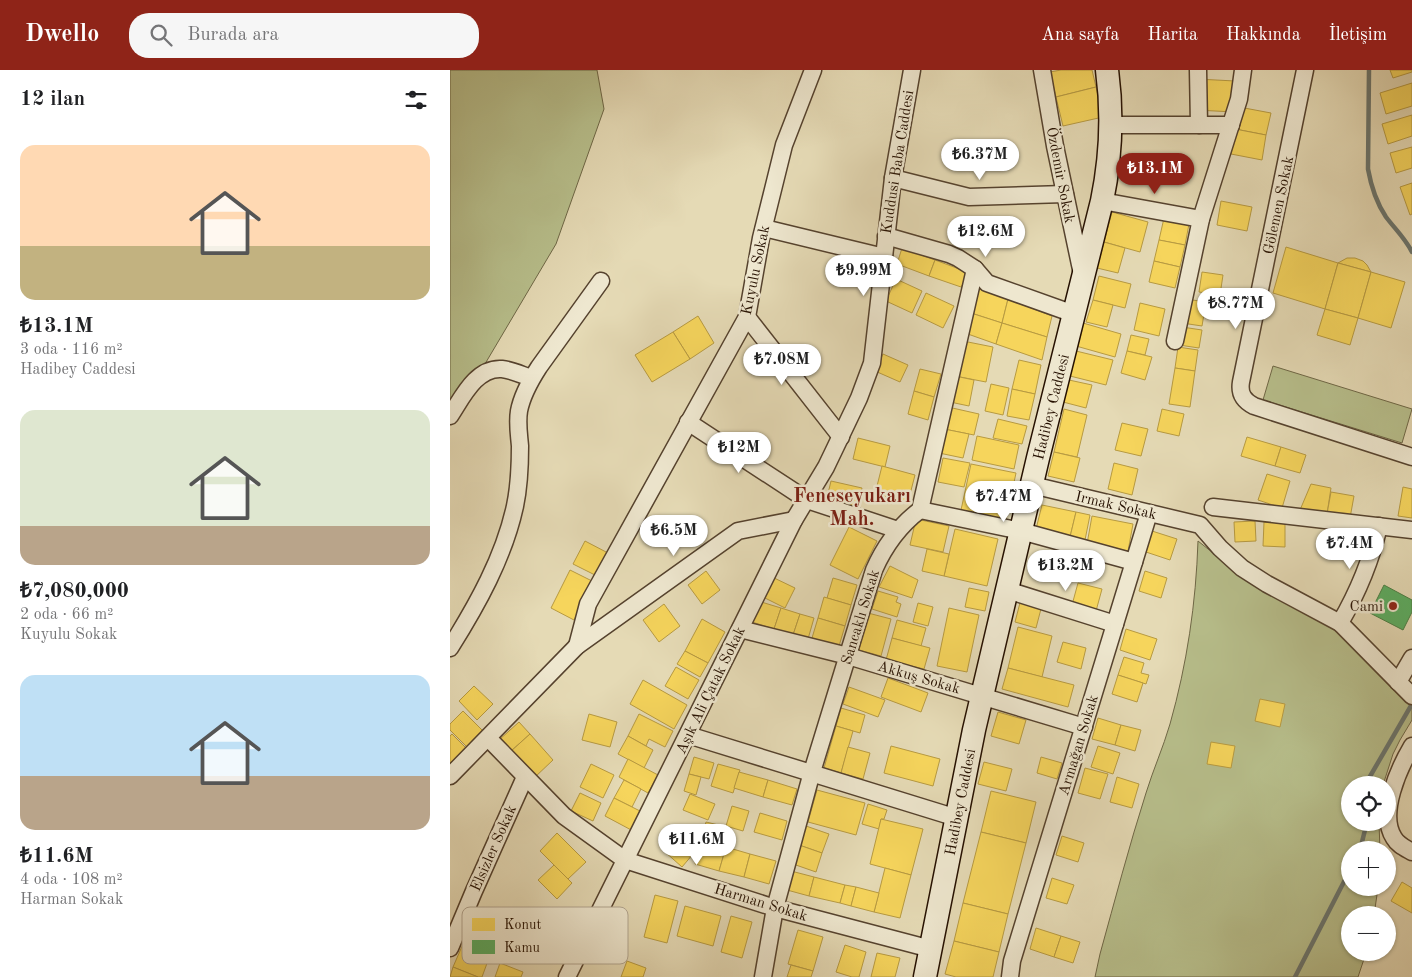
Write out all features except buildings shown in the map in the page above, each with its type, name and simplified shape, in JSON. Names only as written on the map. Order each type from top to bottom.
[{"type":"main road","name":"Hadibey Caddesi","points":[[925,977],[982,696],[1102,201],[1109,160],[1111,125],[1108,70]]},
{"type":"street","name":"Kuyulu Sokak","points":[[577,646],[588,604],[747,317],[764,228],[784,146],[813,70]]},
{"type":"street","name":"Kuddusi Baba Caddesi","points":[[794,520],[826,467],[841,437],[859,398],[872,363],[886,236],[912,70]]},
{"type":"street","name":"Özdemir Sokak","points":[[1042,70],[1083,279]]},
{"type":"street","points":[[1198,70],[1199,125]]},
{"type":"street","points":[[1175,341],[1202,219],[1239,99],[1243,70]]},
{"type":"street","name":"Gölemen Sokak","points":[[1306,70],[1241,382],[1242,395],[1249,404],[1254,406],[1412,457]]},
{"type":"street","points":[[1111,125],[1231,125]]},
{"type":"street","points":[[894,178],[969,197],[1065,194]]},
{"type":"street","points":[[1102,201],[1202,219]]},
{"type":"street","points":[[764,228],[884,257]]},
{"type":"street","points":[[886,236],[949,254],[975,269],[987,283],[1074,314]]},
{"type":"street","points":[[975,269],[920,510],[1021,531],[1134,562]]},
{"type":"street","points":[[450,648],[492,572],[511,524],[518,479],[519,412],[525,391],[531,378],[601,281]]},
{"type":"street","points":[[747,317],[841,437]]},
{"type":"street","points":[[450,416],[474,382],[484,373],[502,369],[531,378]]},
{"type":"street","points":[[688,422],[807,500],[898,530]]},
{"type":"street","name":"Irmak Sokak","points":[[1032,485],[1200,525],[1220,548],[1242,568],[1267,584],[1340,622]]},
{"type":"street","points":[[1213,507],[1412,530]]},
{"type":"street","name":"Sancaklı Sokak","points":[[763,977],[775,908],[812,772],[874,570],[886,546],[898,530],[920,510]]},
{"type":"street","name":"Armağan Sokak","points":[[1010,977],[1012,961],[1149,513]]},
{"type":"street","points":[[450,776],[577,646],[738,532],[794,520]]},
{"type":"street","name":"Aşık Ali Çatak Sokak","points":[[602,907],[794,520]]},
{"type":"street","points":[[1379,526],[1359,589],[1340,622],[1412,696]]},
{"type":"street","points":[[1007,590],[1115,624]]},
{"type":"street","name":"Akkuş Sokak","points":[[740,629],[848,656],[1084,727]]},
{"type":"street","points":[[1398,682],[1412,658]]},
{"type":"street","points":[[688,735],[957,818]]},
{"type":"street","name":"Harman Sokak","points":[[488,738],[564,816],[625,860],[775,908],[931,949]]},
{"type":"street","points":[[1412,746],[1395,784],[1388,821],[1394,839],[1412,852]]},
{"type":"street","name":"Elsizler Sokak","points":[[468,907],[526,777]]},
{"type":"street","name":"Elsizler Sokak","points":[[450,948],[462,920]]},
{"type":"street","name":"Aşık Ali Çatak Sokak","points":[[567,977],[573,964]]},
{"type":"green space","points":[[450,70],[597,70],[604,109],[556,244],[450,423]]},
{"type":"green space","points":[[1273,366],[1412,409],[1402,443],[1263,400]]},
{"type":"green space","points":[[1198,541],[1232,568],[1325,620],[1373,664],[1412,707],[1412,720],[1393,754],[1386,776],[1341,776],[1341,831],[1379,831],[1380,841],[1341,841],[1341,896],[1377,896],[1375,906],[1341,906],[1341,961],[1363,961],[1358,977],[1095,977],[1134,833],[1176,701],[1190,633]]},
{"type":"waterway","points":[[1369,70],[1368,169],[1371,182],[1382,211],[1412,252]]},
{"type":"waterway","points":[[1370,776],[1412,704]]},
{"type":"waterway","points":[[1362,841],[1365,831]]},
{"type":"waterway","points":[[1295,977],[1341,888]]},
{"type":"place","name":"Cami","points":[[1393,606]]},
{"type":"district","name":"Feneseyukarı Mah.","points":[[852,506]]}]
